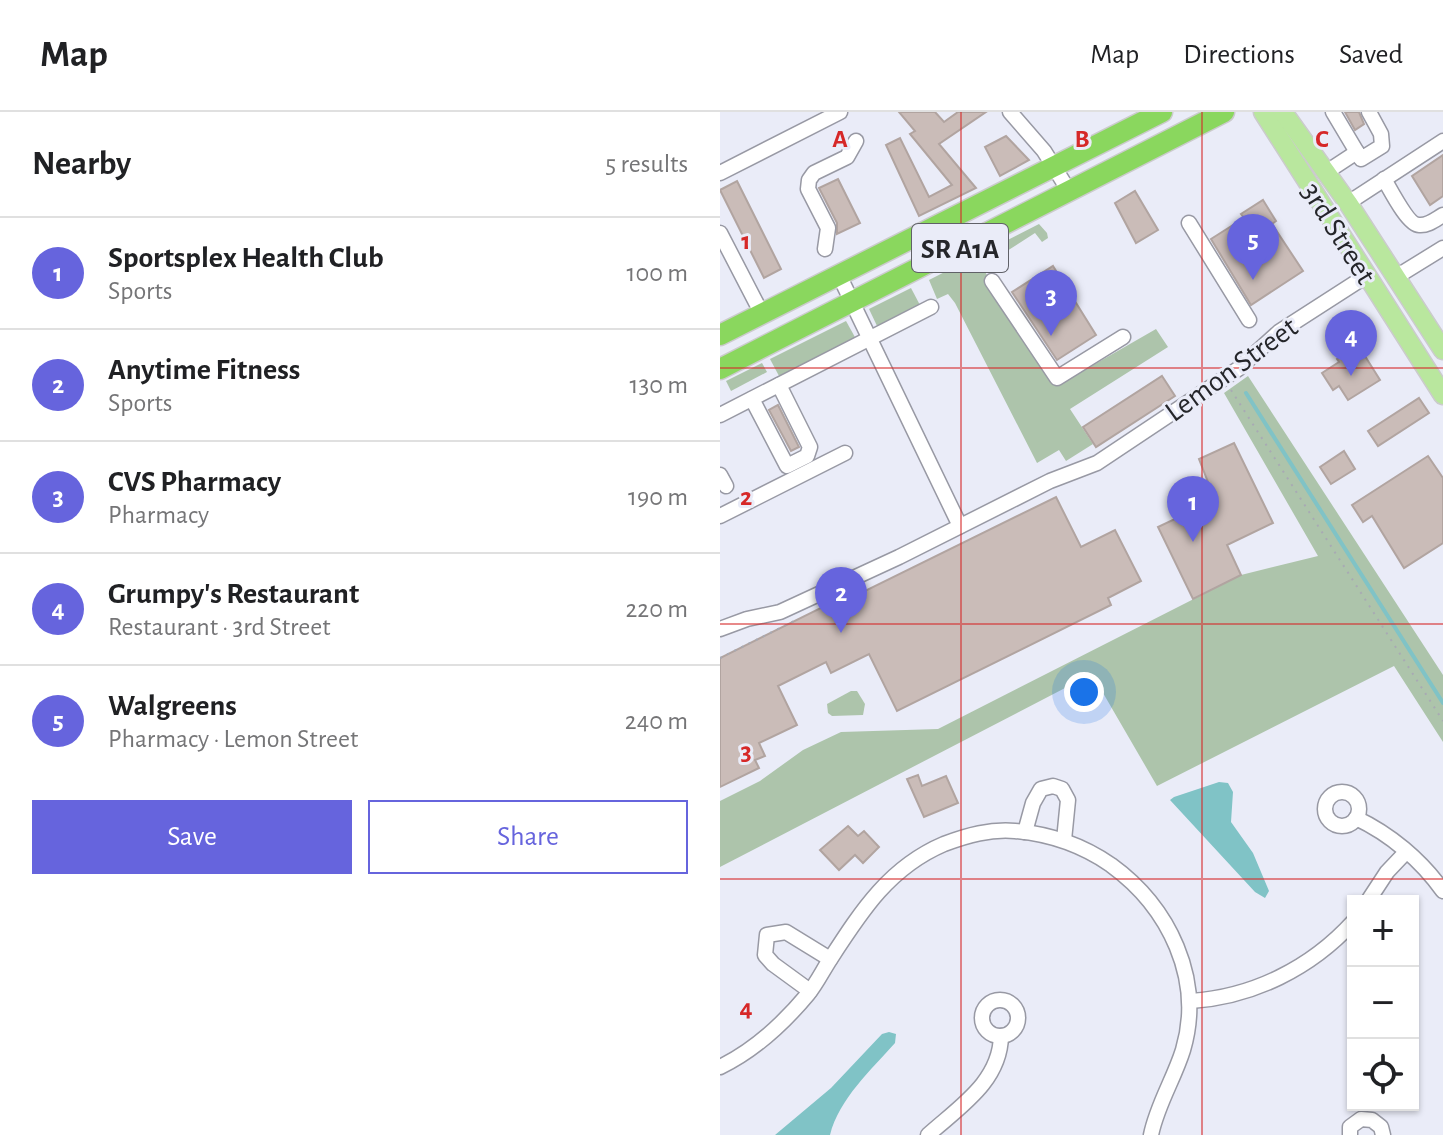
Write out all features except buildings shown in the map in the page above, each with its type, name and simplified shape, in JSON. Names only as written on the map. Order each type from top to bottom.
[{"type":"highway","name":"SR A1A","points":[[720,335],[1162,112]]},
{"type":"highway","name":"SR A1A","points":[[720,369],[1224,112]]},
{"type":"main road","name":"3rd Street","points":[[1263,112],[1443,395]]},
{"type":"main road","name":"3rd Street","points":[[1283,112],[1348,203],[1438,343]]},
{"type":"main road","points":[[1366,276],[1383,279],[1423,337],[1438,343]]},
{"type":"street","points":[[720,173],[840,112]]},
{"type":"street","points":[[1010,112],[1054,166],[1069,191]]},
{"type":"street","points":[[1333,112],[1361,159],[1382,146],[1381,134],[1369,112]]},
{"type":"street","points":[[825,249],[828,228],[808,189],[809,180],[814,173],[847,157],[856,141]]},
{"type":"street","points":[[1348,203],[1443,141]]},
{"type":"street","points":[[1325,173],[1357,152]]},
{"type":"street","points":[[1384,179],[1411,222],[1419,225],[1443,215]]},
{"type":"street","points":[[1189,223],[1249,320]]},
{"type":"street","points":[[720,233],[762,314]]},
{"type":"street","points":[[1396,277],[1443,248]]},
{"type":"street","points":[[839,275],[960,526]]},
{"type":"street","name":"Lemon Street","points":[[720,629],[780,612],[1050,481],[1097,463],[1238,369],[1279,332],[1366,276]]},
{"type":"street","points":[[992,281],[1057,378],[1123,337]]},
{"type":"street","points":[[720,415],[931,307]]},
{"type":"street","points":[[752,399],[787,466],[807,456],[810,447],[779,385]]},
{"type":"street","points":[[720,516],[845,453]]},
{"type":"street","points":[[1025,832],[1033,803],[1041,789],[1053,786],[1062,789],[1068,800],[1064,840]]},
{"type":"street","points":[[1356,818],[1392,839],[1429,873],[1443,891]]},
{"type":"street","points":[[720,1067],[740,1057],[777,1028],[810,991],[866,907],[897,871],[917,858],[965,836],[998,830],[1025,832],[1064,840],[1093,852],[1134,882],[1154,905],[1177,949],[1190,988],[1191,1019],[1182,1053],[1151,1135]]},
{"type":"street","points":[[1372,895],[1387,872],[1406,852]]},
{"type":"street","points":[[1191,1001],[1232,995],[1288,974],[1318,954],[1347,927]]},
{"type":"street","points":[[810,991],[765,955],[767,935],[786,932],[830,959]]},
{"type":"street","points":[[928,1135],[972,1098],[989,1076],[1001,1049],[1001,1036]]},
{"type":"street","points":[[1350,1135],[1350,1127],[1361,1119],[1372,1120],[1381,1127],[1383,1135]]},
{"type":"path","points":[[1224,379],[1443,721]]},
{"type":"green space","points":[[1039,224],[1048,238],[1042,242],[1035,233],[982,267],[1053,381],[1062,383],[1156,329],[1168,347],[1070,409],[1093,444],[1066,461],[1059,450],[1037,463],[955,303],[948,294],[937,299],[929,280]]},
{"type":"green space","points":[[911,288],[921,307],[878,328],[869,309]]},
{"type":"green space","points":[[846,321],[856,339],[779,376],[770,359]]},
{"type":"green space","points":[[762,363],[767,372],[731,391],[726,381]]},
{"type":"green space","points":[[1248,376],[1443,675],[1443,742],[1394,666],[1157,786],[1092,674],[720,867],[720,801],[760,781],[803,750],[841,732],[938,729],[1241,575],[1318,556],[1224,393]]},
{"type":"green space","points":[[857,691],[865,704],[863,715],[832,716],[828,713],[827,704]]},
{"type":"water","points":[[1219,782],[1228,783],[1233,792],[1231,822],[1253,853],[1269,891],[1265,898],[1255,892],[1170,800]]},
{"type":"water","points":[[882,1034],[896,1034],[895,1043],[848,1097],[830,1135],[775,1135],[831,1088]]},
{"type":"waterway","points":[[1246,393],[1443,703]]},
{"type":"place","name":"Walgreens","points":[[1253,280]]},
{"type":"place","name":"CVS Pharmacy","points":[[1051,336]]},
{"type":"place","name":"Grumpy's Restaurant","points":[[1351,376]]},
{"type":"place","name":"Sportsplex Health Club","points":[[1193,542]]},
{"type":"place","name":"Anytime Fitness","points":[[841,633]]}]
